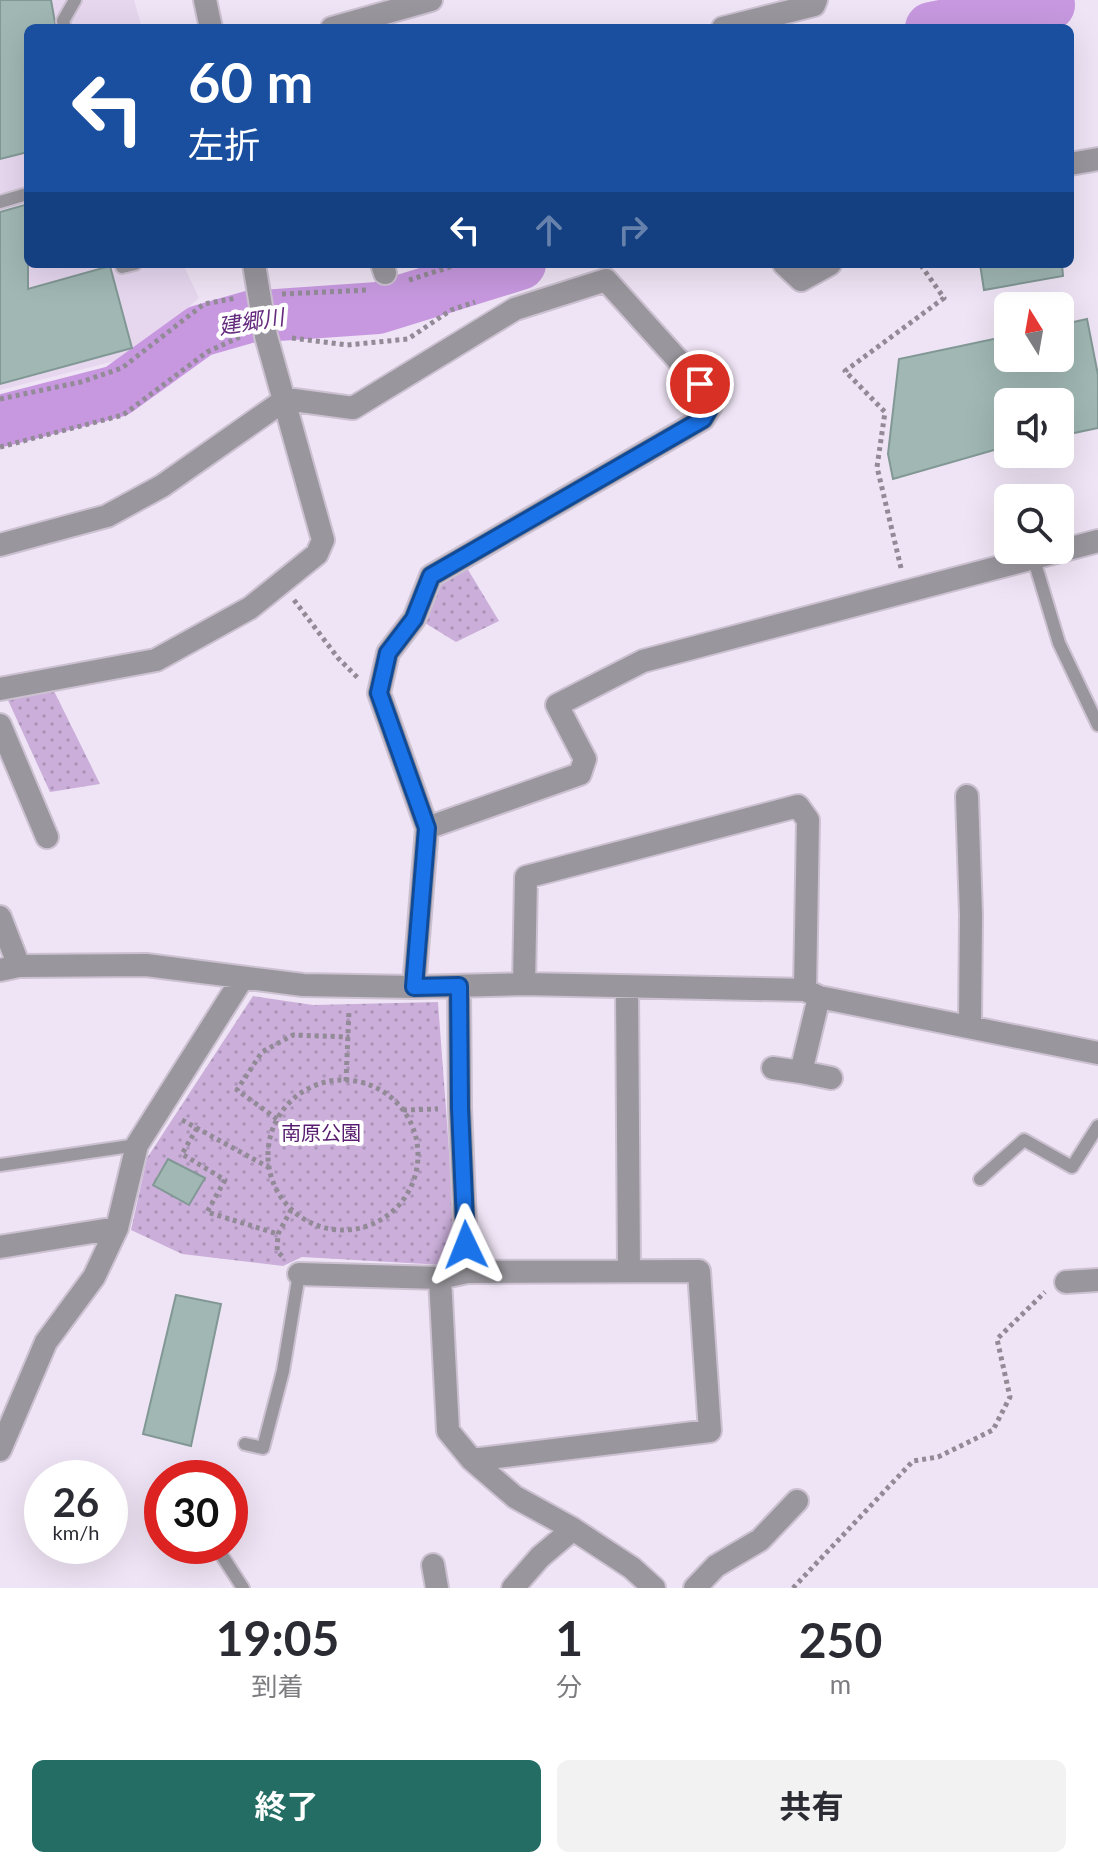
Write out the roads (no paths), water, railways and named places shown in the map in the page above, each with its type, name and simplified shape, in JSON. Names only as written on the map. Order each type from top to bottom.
[{"type":"street","points":[[205,0],[210,24]]},
{"type":"street","points":[[346,24],[431,0]]},
{"type":"street","points":[[739,24],[814,5],[816,0]]},
{"type":"street","points":[[1074,163],[1098,159]]},
{"type":"street","points":[[0,689],[156,660],[250,608],[317,554],[323,540],[266,332],[255,268]]},
{"type":"street","points":[[788,268],[801,280],[823,268]]},
{"type":"street","points":[[0,545],[107,516],[162,486],[286,399],[353,408],[515,309],[606,280],[714,400],[703,419],[431,576],[414,619],[388,653],[379,693],[427,828],[414,987]]},
{"type":"street","points":[[1074,548],[1098,541]]},
{"type":"street","points":[[427,828],[580,774],[585,759],[557,705],[643,661],[1019,564]]},
{"type":"street","points":[[0,725],[47,837]]},
{"type":"street","points":[[967,796],[971,915],[970,1026]]},
{"type":"street","points":[[524,984],[526,877],[798,806],[808,820],[812,994],[801,1072]]},
{"type":"street","points":[[0,917],[10,968],[146,965],[303,985],[414,987],[524,984],[812,994],[1098,1053]]},
{"type":"street","points":[[0,1450],[46,1342],[94,1277],[117,1228],[137,1145],[242,979]]},
{"type":"street","points":[[459,986],[460,1108],[467,1272]]},
{"type":"street","points":[[627,987],[629,1271]]},
{"type":"street","points":[[773,1068],[831,1078]]},
{"type":"street","points":[[0,1247],[117,1228]]},
{"type":"street","points":[[299,1274],[440,1278],[467,1272],[699,1271],[710,1431],[472,1460]]},
{"type":"street","points":[[440,1278],[448,1431],[472,1460],[515,1497],[573,1529],[632,1568],[654,1588]]},
{"type":"street","points":[[1066,1282],[1098,1280]]},
{"type":"street","points":[[695,1588],[716,1566],[760,1540],[797,1501]]},
{"type":"street","points":[[513,1588],[540,1557],[573,1529]]},
{"type":"street","points":[[433,1565],[437,1588]]},
{"type":"lane","points":[[64,24],[75,0]]},
{"type":"lane","points":[[0,202],[24,195]]},
{"type":"lane","points":[[1035,564],[1059,643],[1098,725]]},
{"type":"lane","points":[[980,1179],[1024,1140],[1072,1167],[1098,1126]]},
{"type":"lane","points":[[0,1165],[137,1145]]},
{"type":"lane","points":[[245,1444],[263,1448],[283,1371],[299,1274]]},
{"type":"lane","points":[[227,1564],[243,1588]]},
{"type":"waterway","name":"建郷川","points":[[952,24],[1049,5]]},
{"type":"waterway","name":"建郷川","points":[[0,421],[117,391],[200,331],[249,317],[378,308],[507,268]]},
{"type":"park label","name":"南原公園","points":[[321,1132]]}]
